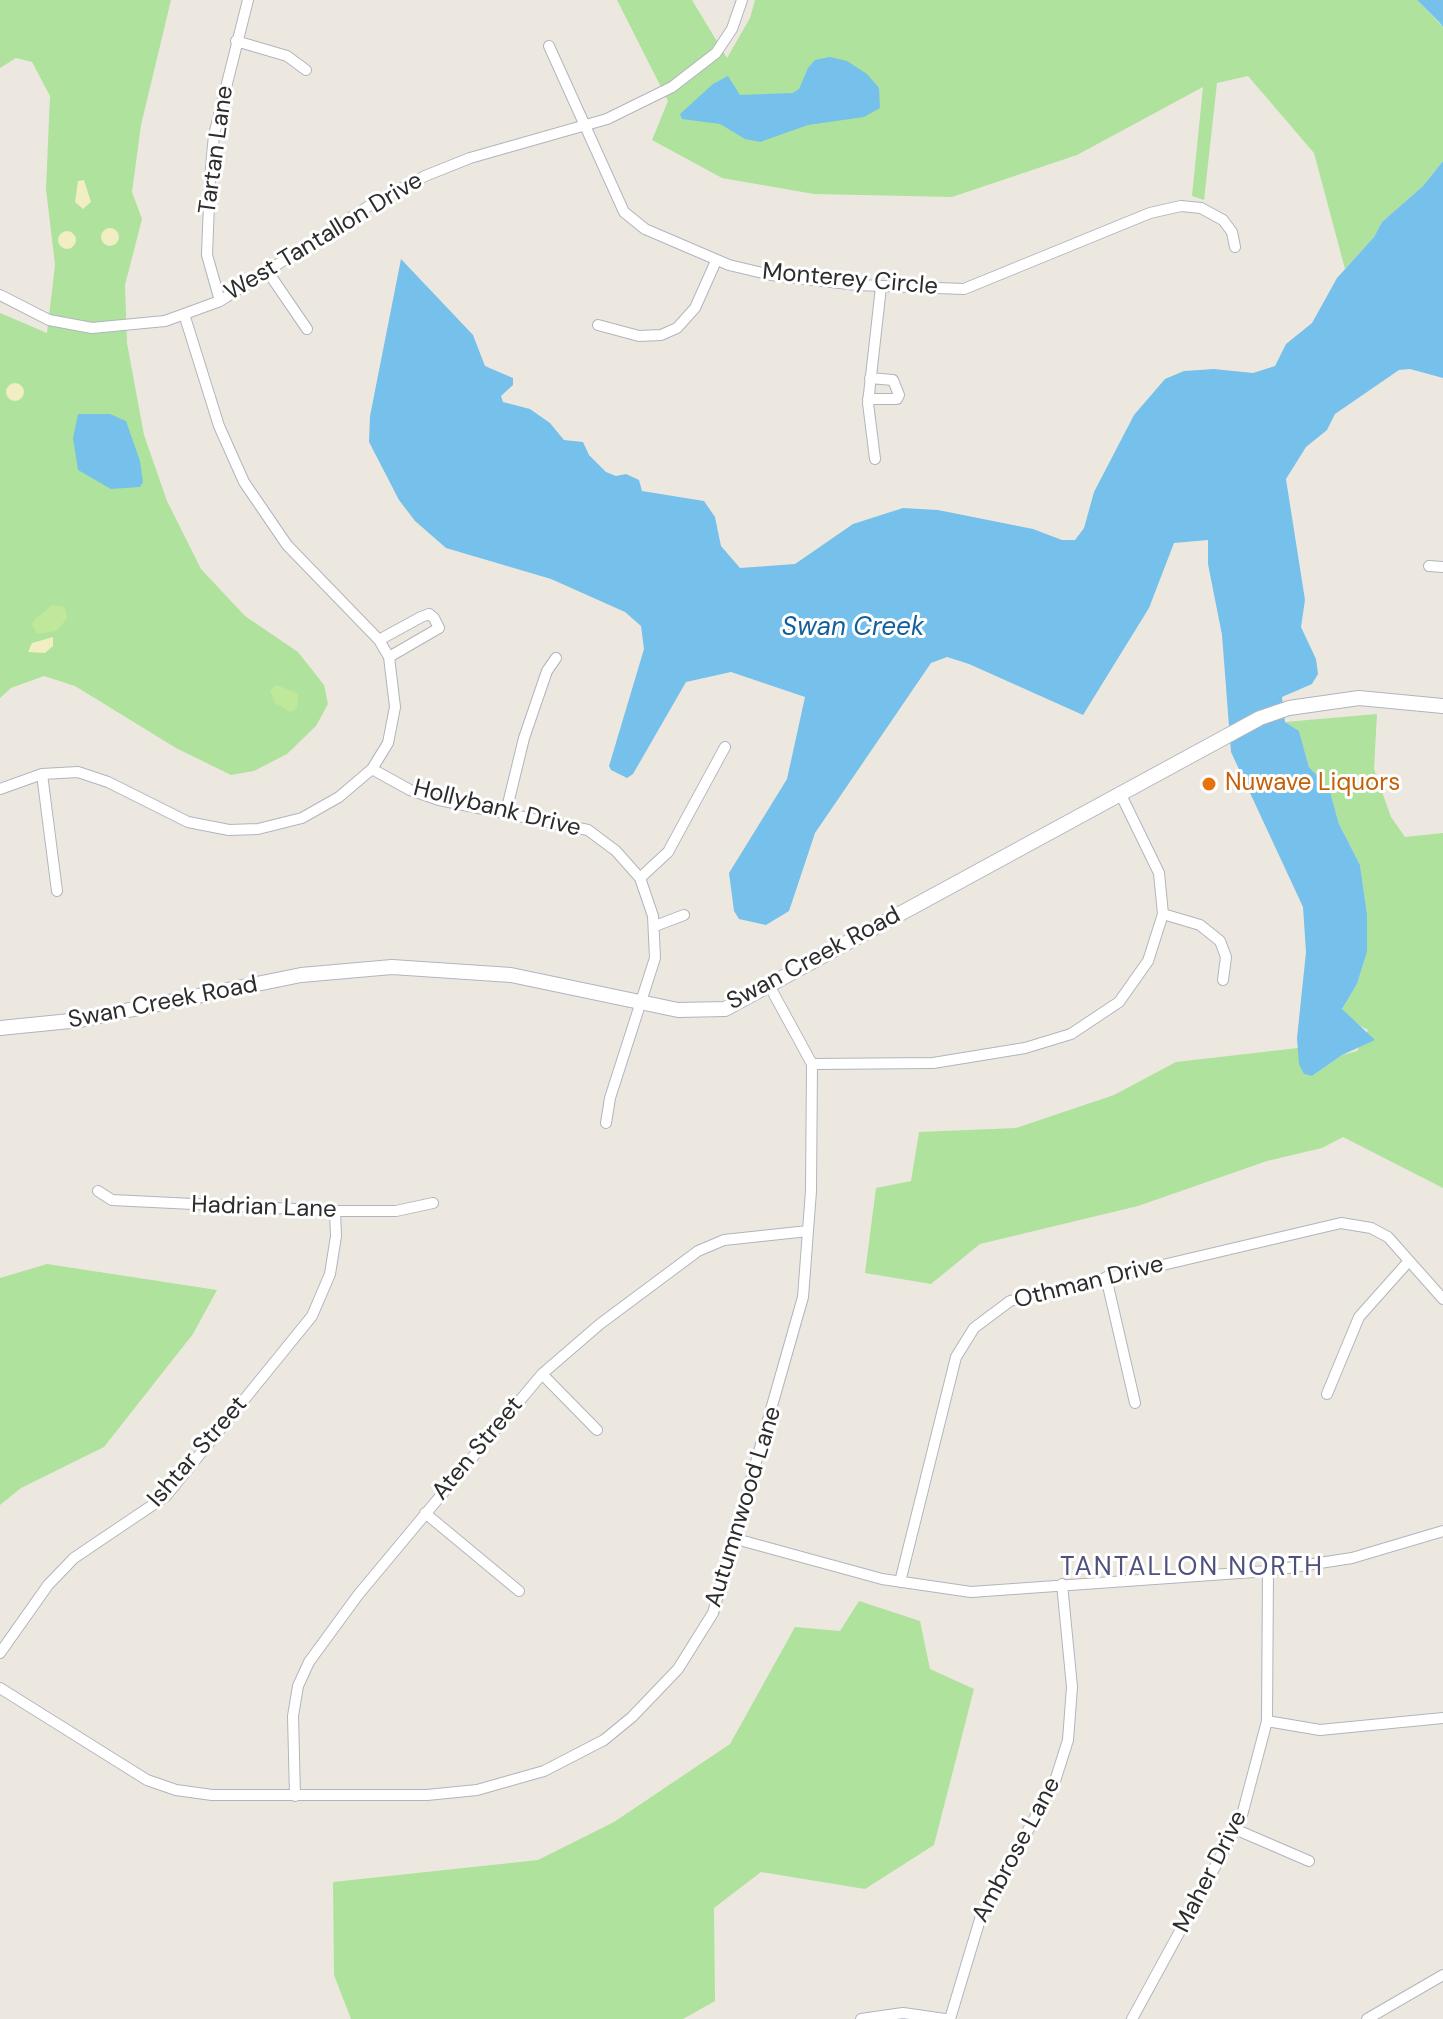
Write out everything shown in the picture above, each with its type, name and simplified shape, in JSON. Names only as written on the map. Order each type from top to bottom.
[{"type":"street","name":"Tartan Lane","points":[[220,301],[207,255],[214,135],[248,0]]},
{"type":"street","name":"West Tantallon Drive","points":[[0,295],[49,320],[92,328],[146,324],[220,301],[372,204],[425,176],[470,158],[628,111],[688,78],[725,41],[742,0]]},
{"type":"street","points":[[236,41],[287,56],[306,70]]},
{"type":"street","name":"Monterey Circle","points":[[549,46],[624,212],[645,229],[716,261],[771,275],[881,287],[944,290],[977,285],[1173,207],[1201,208],[1219,217],[1232,232],[1235,247]]},
{"type":"street","points":[[598,325],[639,336],[661,335],[677,328],[695,308],[716,261]]},
{"type":"street","points":[[268,272],[307,329]]},
{"type":"street","points":[[875,459],[868,399],[881,287]]},
{"type":"street","points":[[0,789],[58,771],[89,775],[188,822],[243,830],[302,818],[339,797],[372,769],[388,743],[395,716],[394,678],[389,657],[379,640],[287,545],[244,482],[223,437],[184,314]]},
{"type":"street","points":[[868,399],[897,399],[899,395],[893,380],[870,378]]},
{"type":"street","points":[[1429,566],[1443,567]]},
{"type":"street","points":[[379,640],[421,617],[429,614],[434,618],[439,628],[389,657]]},
{"type":"street","points":[[506,812],[524,738],[547,671],[556,658]]},
{"type":"street","name":"Swan Creek Road","points":[[0,1028],[80,1020],[301,975],[392,967],[511,975],[643,1002],[712,1011],[770,987],[1260,718],[1309,704],[1359,698],[1443,706]]},
{"type":"street","points":[[640,878],[668,852],[725,747]]},
{"type":"street","name":"Hollybank Drive","points":[[372,769],[425,796],[588,830],[610,846],[640,878],[648,895],[655,926],[655,958],[610,1098],[606,1123]]},
{"type":"street","points":[[42,774],[57,891]]},
{"type":"street","points":[[812,1064],[933,1063],[1063,1038],[1099,1018],[1126,994],[1148,961],[1163,914],[1159,873],[1120,793]]},
{"type":"street","points":[[1163,914],[1200,925],[1220,941],[1226,957],[1223,980]]},
{"type":"street","points":[[655,926],[684,915]]},
{"type":"street","name":"Autumnwood Lane","points":[[0,1688],[126,1769],[165,1787],[212,1795],[295,1796],[427,1795],[477,1790],[544,1771],[604,1740],[657,1694],[697,1643],[723,1588],[803,1297],[808,1231],[812,1064],[770,987]]},
{"type":"street","name":"Hadrian Lane","points":[[98,1191],[112,1200],[335,1211],[396,1211],[433,1203]]},
{"type":"street","name":"Ishtar Street","points":[[0,1653],[48,1585],[74,1558],[166,1496],[312,1316],[330,1274],[336,1236],[335,1211]]},
{"type":"street","name":"Othman Drive","points":[[900,1582],[943,1396],[964,1340],[982,1320],[1010,1301],[1341,1223],[1379,1232],[1443,1299]]},
{"type":"street","name":"Aten Street","points":[[295,1796],[292,1726],[302,1675],[333,1626],[542,1374],[600,1324],[698,1251],[724,1240],[808,1231]]},
{"type":"street","points":[[1327,1394],[1359,1317],[1408,1262]]},
{"type":"street","points":[[1106,1277],[1135,1403]]},
{"type":"street","points":[[542,1374],[597,1430]]},
{"type":"street","points":[[425,1513],[519,1591]]},
{"type":"street","points":[[736,1539],[900,1582],[971,1592],[1268,1571],[1352,1558],[1443,1531]]},
{"type":"street","name":"Maher Drive","points":[[1132,2019],[1237,1830],[1267,1721],[1268,1571]]},
{"type":"street","name":"Ambrose Lane","points":[[947,2019],[981,1916],[1055,1781],[1068,1740],[1072,1687],[1062,1584]]},
{"type":"street","points":[[1267,1721],[1320,1730],[1443,1718]]},
{"type":"street","points":[[1237,1830],[1309,1861]]},
{"type":"street","points":[[1367,2019],[1443,1975]]},
{"type":"street","points":[[861,2019],[903,2013],[947,2019]]},
{"type":"green space","points":[[0,0],[171,0],[141,125],[132,192],[142,219],[125,285],[127,343],[144,435],[167,501],[201,569],[245,616],[298,652],[324,685],[328,704],[316,726],[287,754],[254,771],[231,775],[176,748],[75,686],[44,676],[11,688],[0,698],[0,313],[47,333],[55,265],[46,189],[50,96],[32,62],[16,58],[0,68]]},
{"type":"green space","points":[[617,0],[692,0],[727,58],[750,18],[755,0],[1417,0],[1443,27],[1443,161],[1423,186],[1382,222],[1374,237],[1345,269],[1314,153],[1248,76],[1217,83],[1204,200],[1192,196],[1203,87],[1077,155],[952,197],[814,194],[722,178],[652,140],[668,101]]},
{"type":"green space","points":[[52,605],[65,607],[67,619],[56,631],[37,634],[32,625],[35,619]]},
{"type":"green space","points":[[277,685],[298,694],[297,708],[290,712],[275,703],[270,690]]},
{"type":"green space","points":[[1377,714],[1374,769],[1391,817],[1405,837],[1443,833],[1443,1188],[1343,1137],[1322,1148],[1267,1161],[1138,1206],[980,1244],[931,1284],[865,1273],[876,1188],[911,1181],[919,1132],[1016,1128],[1114,1095],[1176,1062],[1298,1048],[1304,1074],[1312,1076],[1342,1055],[1357,1051],[1368,1030],[1351,1021],[1342,1009],[1357,984],[1367,952],[1367,914],[1360,865],[1339,824],[1329,788],[1309,767],[1299,731],[1285,722]]},
{"type":"green space","points":[[47,1264],[217,1290],[193,1334],[104,1447],[21,1488],[0,1505],[0,1278]]},
{"type":"green space","points":[[859,1601],[920,1621],[930,1669],[974,1689],[934,1845],[865,1889],[761,1872],[714,1908],[715,2001],[683,2019],[351,2019],[334,1975],[333,1882],[538,1860],[614,1822],[730,1744],[795,1627],[840,1631]]},
{"type":"sand","points":[[84,180],[91,202],[83,209],[75,202],[78,181]]},
{"type":"sand","points":[[106,228],[114,228],[119,237],[117,244],[106,246],[101,241],[101,233]]},
{"type":"sand","points":[[67,231],[76,240],[67,249],[58,240]]},
{"type":"sand","points":[[15,383],[24,392],[15,401],[6,392]]},
{"type":"sand","points":[[53,637],[53,646],[45,653],[28,652],[32,643]]},
{"type":"water","points":[[1417,0],[1443,0],[1443,27],[1440,23]]},
{"type":"water","points":[[830,57],[847,61],[867,74],[879,88],[880,108],[864,117],[808,125],[760,142],[745,139],[720,124],[682,119],[680,114],[713,84],[728,76],[740,95],[793,93],[799,89],[815,60]]},
{"type":"water","name":"Swan Creek","points":[[1443,161],[1443,378],[1410,369],[1399,370],[1335,414],[1327,430],[1306,447],[1286,479],[1305,600],[1301,627],[1316,659],[1318,674],[1312,684],[1282,697],[1285,722],[1299,731],[1309,767],[1329,788],[1339,824],[1360,865],[1367,914],[1367,952],[1357,984],[1342,1009],[1375,1040],[1342,1055],[1312,1076],[1304,1074],[1299,1064],[1297,1038],[1306,952],[1303,907],[1231,752],[1222,635],[1208,564],[1208,540],[1174,543],[1149,608],[1083,715],[969,664],[947,657],[931,663],[815,833],[789,911],[766,925],[739,919],[734,911],[729,873],[787,779],[805,697],[731,672],[686,682],[633,774],[627,778],[611,770],[609,766],[644,649],[641,626],[625,612],[551,579],[446,548],[415,521],[399,500],[369,442],[370,416],[401,259],[473,335],[485,366],[513,378],[513,385],[501,396],[503,402],[530,409],[550,423],[564,440],[583,442],[589,455],[606,472],[616,476],[626,474],[639,480],[642,491],[704,501],[715,517],[721,546],[740,568],[795,564],[853,524],[903,508],[938,510],[1033,529],[1062,540],[1075,540],[1084,528],[1094,492],[1134,415],[1165,379],[1184,371],[1214,369],[1253,373],[1275,366],[1286,344],[1312,323],[1337,278],[1374,237],[1382,222],[1423,186]]},
{"type":"water","points":[[78,414],[110,414],[126,421],[140,461],[143,482],[140,487],[111,489],[78,470],[73,438]]},
{"type":"place","name":"Nuwave Liquors","points":[[1209,784]]},
{"type":"district","name":"TANTALLON NORTH","points":[[1192,1568]]}]
